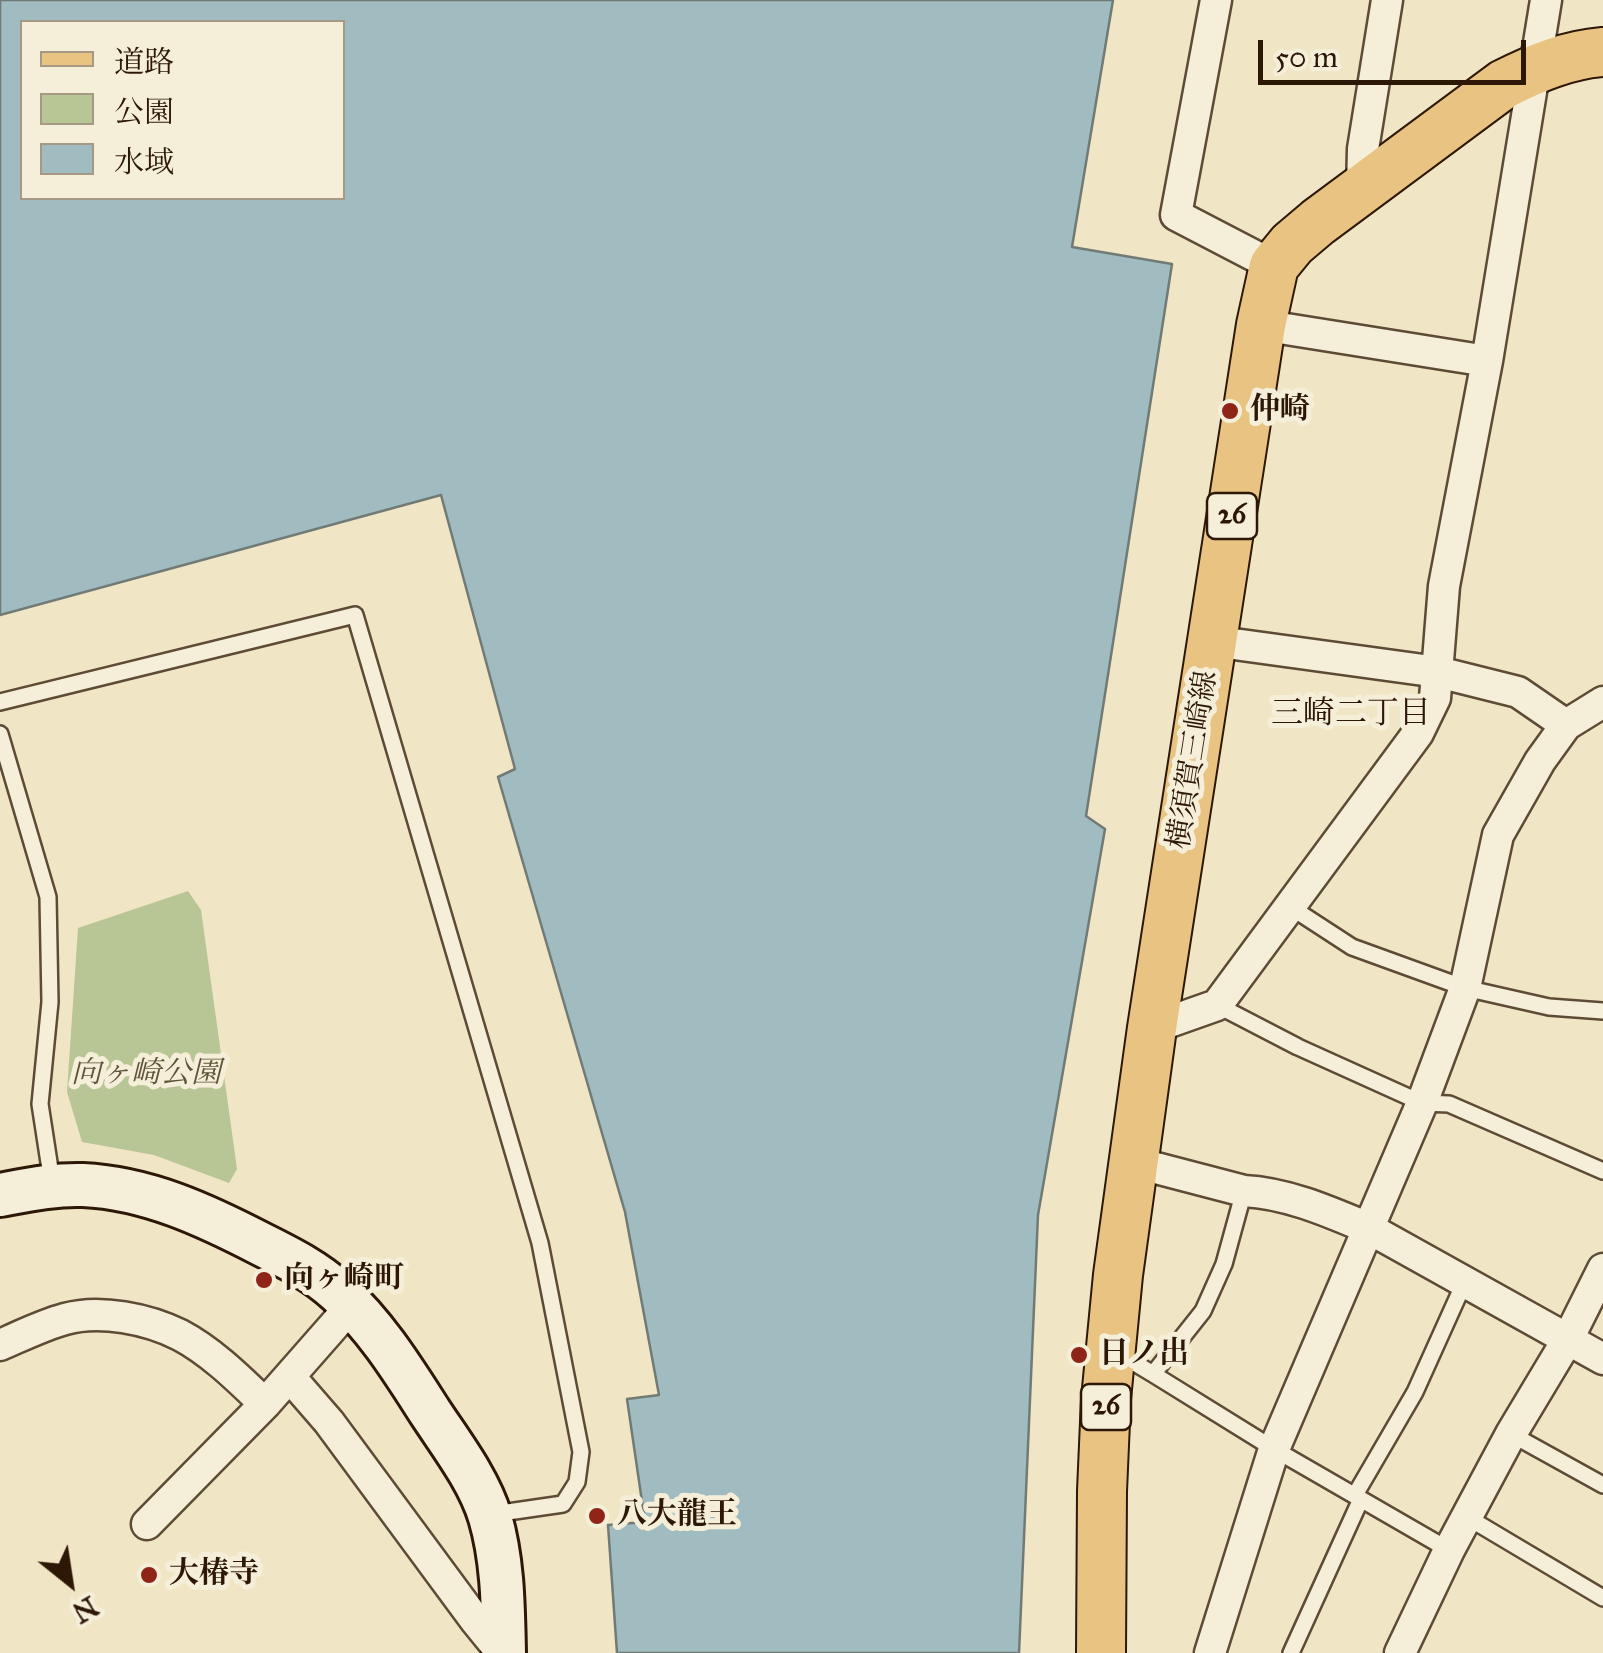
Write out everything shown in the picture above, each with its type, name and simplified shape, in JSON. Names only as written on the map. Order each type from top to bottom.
[{"type":"main road","points":[[1274,266],[1292,244],[1504,84],[1566,58],[1603,52]]},
{"type":"main road","name":"横須賀三崎線","points":[[1101,1653],[1106,1399],[1132,1365],[1132,1162],[1260,324],[1274,266]]},
{"type":"street","points":[[1216,0],[1176,215],[1274,266]]},
{"type":"street","points":[[1362,190],[1363,150],[1387,0]]},
{"type":"street","points":[[1152,1028],[1217,1006],[1418,732],[1435,698],[1444,586],[1487,362],[1546,0]]},
{"type":"street","points":[[1260,324],[1487,362]]},
{"type":"street","points":[[1212,641],[1438,672],[1518,692],[1566,726]]},
{"type":"street","points":[[1210,1653],[1274,1449],[1422,1103],[1465,988],[1498,836],[1540,762],[1566,726],[1603,702]]},
{"type":"street","points":[[1132,1162],[1330,1212],[1368,1228],[1603,1359]]},
{"type":"street","points":[[0,1194],[82,1185],[134,1192],[182,1206],[307,1268],[352,1305],[402,1368],[490,1515],[499,1566],[503,1653]]},
{"type":"street","points":[[1400,1653],[1449,1550],[1603,1270]]},
{"type":"street","points":[[147,1524],[265,1404],[352,1305]]},
{"type":"street","points":[[0,1345],[66,1318],[96,1314],[130,1318],[180,1336],[230,1370],[265,1404]]},
{"type":"street","points":[[290,1377],[329,1422],[503,1653]]},
{"type":"lane","points":[[0,702],[356,616],[540,1243],[581,1452],[577,1482],[563,1504],[490,1515]]},
{"type":"lane","points":[[0,734],[48,897],[50,1002],[40,1104],[53,1186]]},
{"type":"lane","points":[[1289,906],[1352,946],[1465,988],[1549,1006],[1603,1011]]},
{"type":"lane","points":[[1217,1006],[1298,1048],[1422,1103],[1449,1104],[1603,1171]]},
{"type":"lane","points":[[1244,1191],[1224,1264],[1203,1311],[1132,1365],[1449,1550]]},
{"type":"lane","points":[[1291,1653],[1358,1497],[1415,1392],[1465,1281]]},
{"type":"lane","points":[[1512,1434],[1603,1485]]},
{"type":"lane","points":[[1467,1517],[1603,1598]]},
{"type":"green space","name":"向ヶ崎公園","points":[[188,891],[201,910],[237,1169],[229,1183],[154,1155],[82,1142],[67,1092],[78,928]]},
{"type":"water","points":[[0,0],[1113,0],[1072,247],[1172,264],[1086,816],[1105,829],[1038,1215],[1019,1653],[617,1653],[608,1525],[645,1522],[627,1399],[659,1395],[625,1212],[498,777],[515,769],[441,495],[0,615]]},
{"type":"place","name":"仲崎","points":[[1230,411]]},
{"type":"place","name":"向ヶ崎町","points":[[264,1280]]},
{"type":"place","name":"日ノ出","points":[[1079,1355]]},
{"type":"place","name":"八大龍王","points":[[597,1516]]},
{"type":"place","name":"大椿寺","points":[[149,1575]]},
{"type":"district","name":"三崎二丁目","points":[[1351,715]]}]
